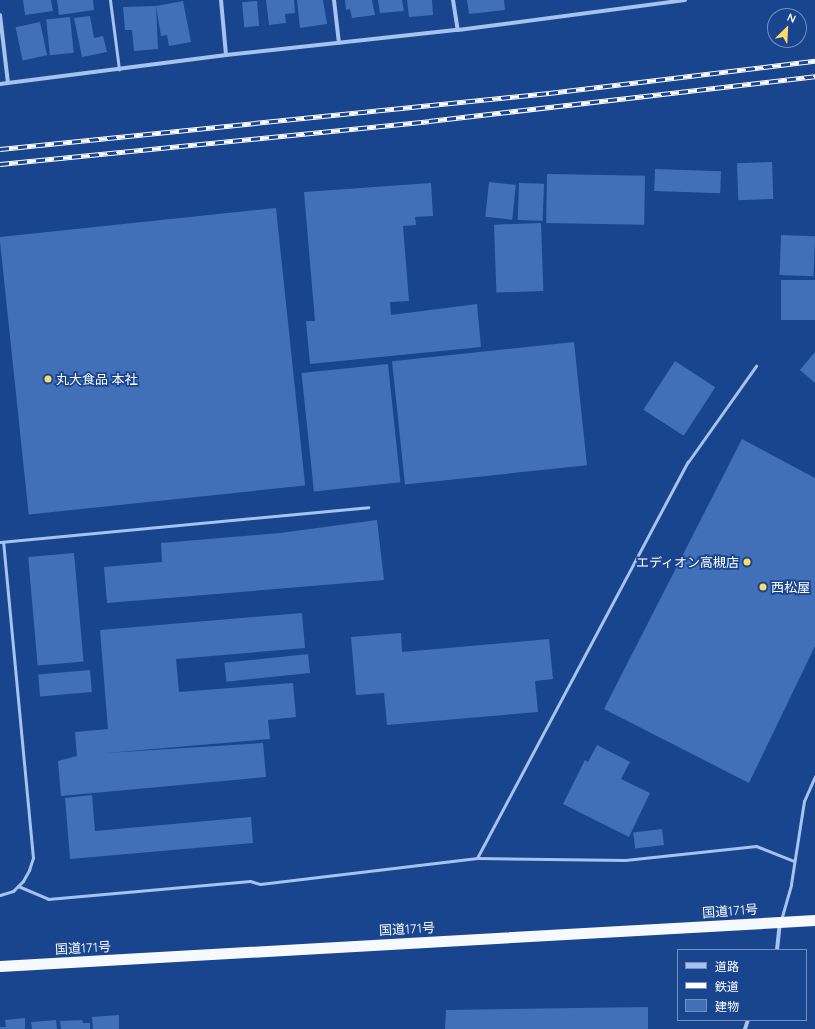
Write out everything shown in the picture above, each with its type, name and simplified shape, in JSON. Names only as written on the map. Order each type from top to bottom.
[{"type":"highway","name":"国道171号","points":[[0,966],[815,920]]},
{"type":"street","points":[[221,0],[226,55]]},
{"type":"street","points":[[334,0],[339,43]]},
{"type":"street","points":[[453,0],[458,30]]},
{"type":"street","points":[[0,84],[226,55],[458,30],[685,0]]},
{"type":"street","points":[[0,15],[8,83]]},
{"type":"street","points":[[777,949],[780,921]]},
{"type":"lane","points":[[110,0],[119,69]]},
{"type":"lane","points":[[477,858],[688,462],[756,366]]},
{"type":"lane","points":[[0,895],[8,894],[18,886],[29,870],[32,858],[2,542],[368,507]]},
{"type":"lane","points":[[780,921],[791,884],[804,801],[815,776]]},
{"type":"lane","points":[[18,886],[48,899],[250,881],[260,884],[477,858],[625,860],[756,846],[794,861]]},
{"type":"building","points":[[23,0],[51,0],[53,11],[25,15]]},
{"type":"building","points":[[57,0],[93,0],[94,10],[59,15]]},
{"type":"building","points":[[266,0],[294,0],[295,13],[285,14],[286,23],[269,25]]},
{"type":"building","points":[[297,0],[323,0],[327,24],[300,28]]},
{"type":"building","points":[[345,0],[372,0],[375,15],[352,18],[350,9],[346,10]]},
{"type":"building","points":[[378,0],[402,0],[404,11],[380,13]]},
{"type":"building","points":[[407,0],[432,0],[433,15],[409,17]]},
{"type":"building","points":[[467,0],[504,0],[505,10],[469,14]]},
{"type":"building","points":[[183,1],[191,42],[169,46],[167,35],[161,36],[156,6]]},
{"type":"building","points":[[257,1],[259,26],[244,27],[242,2]]},
{"type":"building","points":[[156,6],[158,49],[134,51],[132,30],[125,30],[123,7]]},
{"type":"building","points":[[90,16],[94,38],[103,36],[107,52],[82,57],[74,18]]},
{"type":"building","points":[[70,17],[74,53],[50,55],[46,20]]},
{"type":"building","points":[[40,22],[47,55],[23,60],[16,27]]},
{"type":"building","points":[[772,162],[773,199],[738,200],[737,163]]},
{"type":"building","points":[[655,169],[721,171],[720,193],[654,191]]},
{"type":"building","points":[[547,174],[645,176],[644,225],[546,223]]},
{"type":"building","points":[[489,182],[516,185],[512,220],[485,217]]},
{"type":"building","points":[[431,183],[433,216],[415,217],[416,225],[403,226],[409,301],[390,302],[391,315],[477,304],[481,347],[310,364],[306,321],[315,321],[304,192]]},
{"type":"building","points":[[519,183],[544,184],[543,221],[518,220]]},
{"type":"building","points":[[276,208],[305,485],[29,515],[0,237]]},
{"type":"building","points":[[541,223],[543,291],[496,293],[494,225]]},
{"type":"building","points":[[781,235],[815,236],[814,276],[780,275]]},
{"type":"building","points":[[781,280],[815,280],[815,320],[781,320]]},
{"type":"building","points":[[574,342],[587,465],[405,484],[392,361]]},
{"type":"building","points":[[815,352],[815,383],[800,370]]},
{"type":"building","points":[[675,361],[715,387],[684,436],[643,410]]},
{"type":"building","points":[[388,364],[400,482],[314,491],[301,373]]},
{"type":"building","name":"エディオン高槻店","points":[[742,439],[815,478],[815,646],[749,783],[604,709]]},
{"type":"building","points":[[377,520],[384,580],[107,603],[104,567],[162,562],[161,543],[280,533]]},
{"type":"building","points":[[74,553],[83,662],[38,666],[28,557]]},
{"type":"building","points":[[302,613],[305,648],[176,659],[179,692],[293,683],[296,717],[268,720],[270,739],[106,753],[263,743],[266,777],[61,796],[58,761],[77,756],[75,732],[108,729],[100,630]]},
{"type":"building","points":[[401,633],[402,652],[549,639],[553,679],[535,681],[538,712],[387,725],[384,693],[356,695],[351,637]]},
{"type":"building","points":[[308,654],[310,673],[226,682],[224,663]]},
{"type":"building","points":[[90,670],[92,692],[40,696],[38,675]]},
{"type":"building","points":[[597,745],[630,762],[621,779],[650,793],[629,837],[563,804],[585,760],[588,762]]},
{"type":"building","points":[[92,795],[95,831],[251,817],[253,843],[70,859],[65,798]]},
{"type":"building","points":[[662,829],[664,845],[635,848],[633,833]]},
{"type":"building","points":[[648,1007],[648,1029],[445,1029],[446,1010]]},
{"type":"building","points":[[119,1015],[119,1029],[93,1029],[92,1017]]},
{"type":"building","points":[[25,1018],[25,1029],[0,1029],[0,1027],[6,1027],[5,1020]]},
{"type":"building","points":[[56,1020],[57,1029],[32,1029],[31,1022]]},
{"type":"building","points":[[82,1020],[83,1023],[90,1023],[90,1029],[61,1029],[60,1021]]},
{"type":"railway","points":[[0,149],[549,93],[815,61]]},
{"type":"railway","points":[[0,164],[429,121],[815,76]]},
{"type":"place","name":"丸大食品 本社","points":[[48,379]]},
{"type":"place","name":"エディオン高槻店","points":[[747,562]]},
{"type":"place","name":"西松屋","points":[[763,587]]}]
